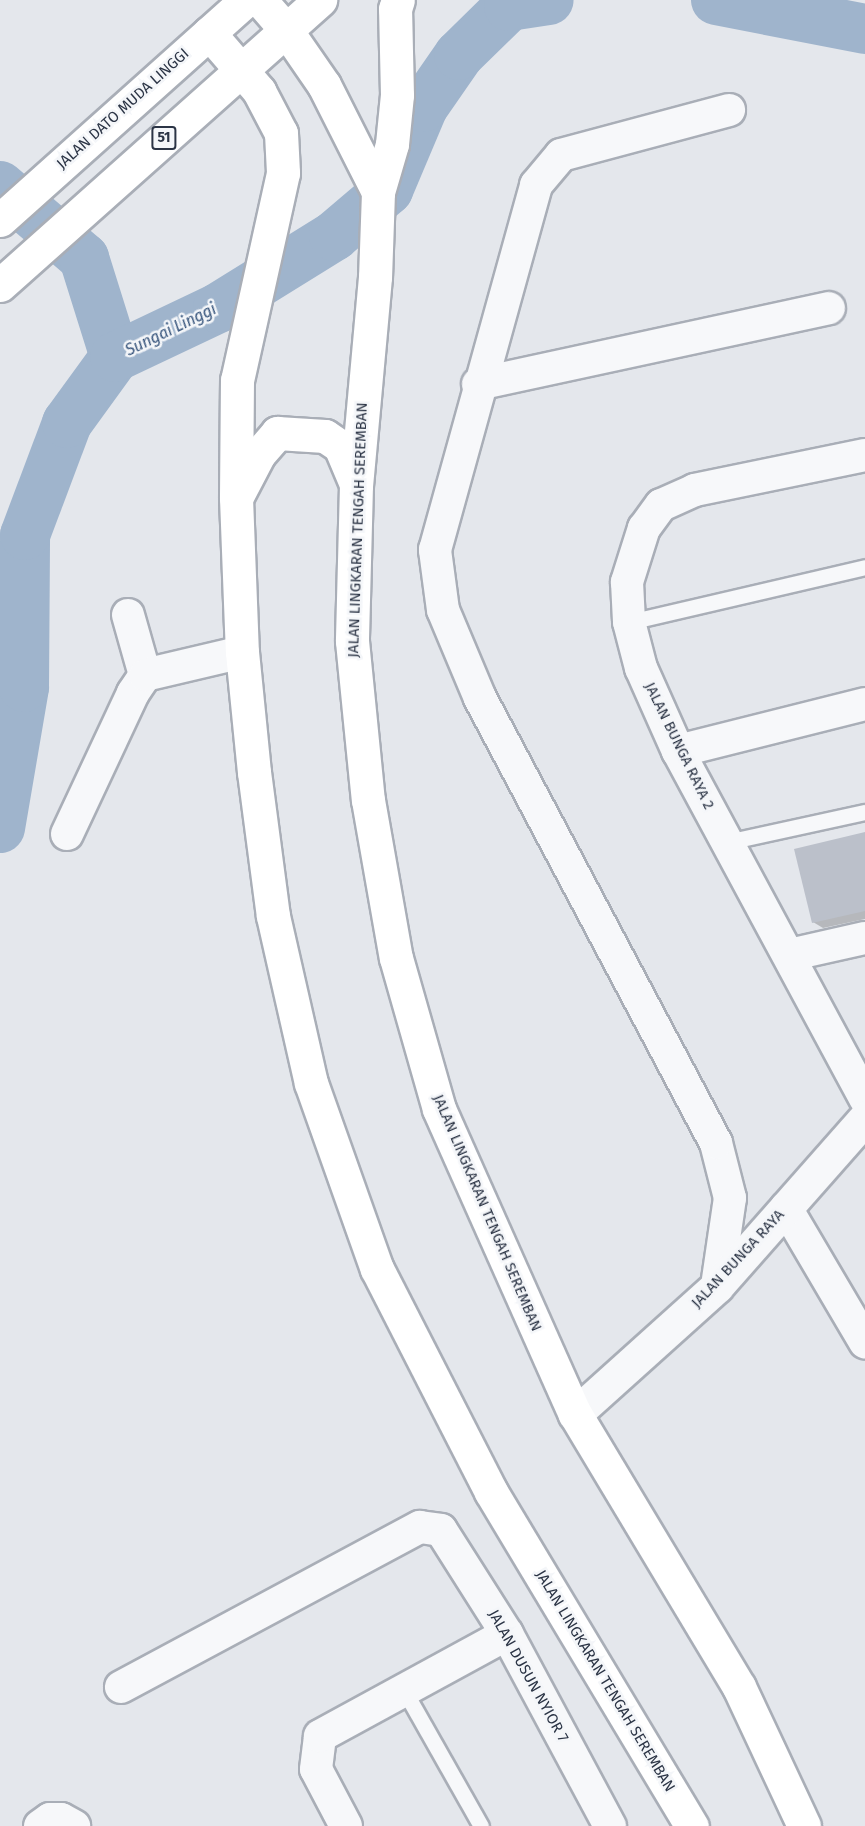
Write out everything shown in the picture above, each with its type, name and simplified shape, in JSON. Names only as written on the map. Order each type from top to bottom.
[{"type":"main road","name":"JALAN DATO MUDA LINGGI","points":[[0,220],[246,0]]},
{"type":"main road","name":"JALAN LINGKARAN TENGAH SEREMBAN","points":[[260,0],[286,30],[324,85],[378,192],[375,277],[365,358],[356,485],[352,641],[368,800],[396,958],[439,1109],[575,1414],[739,1687],[804,1826]]},
{"type":"main road","name":"51","points":[[0,285],[320,0]]},
{"type":"main road","points":[[378,192],[392,144],[397,95],[395,9],[398,0]]},
{"type":"main road","name":"JALAN LINGKARAN TENGAH SEREMBAN","points":[[209,33],[243,68],[281,133],[283,173],[269,226],[237,380],[236,498],[242,652],[273,916],[311,1083],[377,1269],[491,1492],[692,1826]]},
{"type":"main road","points":[[236,498],[259,454],[277,433],[325,436],[340,446],[356,485]]},
{"type":"street","points":[[717,1286],[730,1198],[716,1143],[480,698],[442,610],[435,550],[478,384],[536,184],[561,155],[729,110]]},
{"type":"street","points":[[478,384],[829,308]]},
{"type":"street","name":"JALAN BUNGA RAYA 2","points":[[865,455],[694,490],[661,505],[644,528],[633,555],[627,582],[628,622],[641,668],[678,752],[865,1099]]},
{"type":"street","points":[[128,615],[145,675]]},
{"type":"street","points":[[67,834],[133,693],[145,675],[242,652]]},
{"type":"street","points":[[678,752],[865,704]]},
{"type":"street","points":[[789,955],[865,938]]},
{"type":"street","name":"JALAN BUNGA RAYA","points":[[575,1414],[717,1286],[865,1118]]},
{"type":"street","points":[[786,1208],[865,1342]]},
{"type":"street","name":"JALAN DUSUN NYIOR 7","points":[[121,1687],[420,1527],[441,1530],[507,1634],[610,1826]]},
{"type":"street","points":[[346,1826],[316,1769],[320,1736],[507,1634]]},
{"type":"street","points":[[40,1826],[50,1820],[61,1819],[74,1826]]},
{"type":"lane","points":[[628,622],[865,567]]},
{"type":"lane","points":[[727,842],[865,812]]},
{"type":"lane","points":[[404,1690],[481,1826]]},
{"type":"building","points":[[865,832],[865,911],[812,923],[794,849]]},
{"type":"waterway","name":"Sungai Linggi","points":[[0,828],[24,687],[25,535],[67,423],[115,357],[218,308],[334,236],[388,190],[423,107],[459,55],[509,6],[549,0]]},
{"type":"waterway","name":"Sungai Linggi","points":[[716,0],[865,29]]},
{"type":"waterway","points":[[0,186],[84,258],[115,357]]}]
